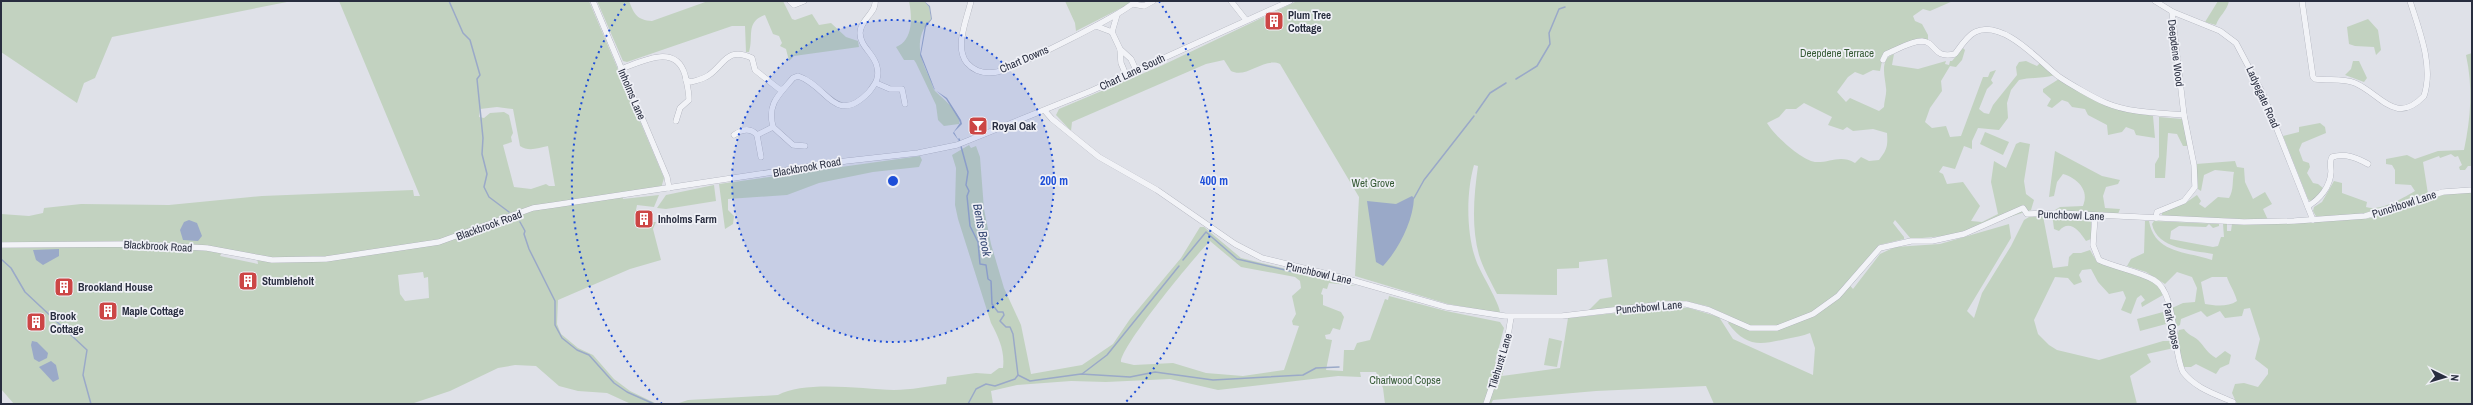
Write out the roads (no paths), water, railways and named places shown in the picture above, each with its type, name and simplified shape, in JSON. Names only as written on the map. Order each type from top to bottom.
[{"type":"street","name":"Inholms Lane","points":[[593,1],[667,177],[669,188]]},
{"type":"street","points":[[790,1],[794,5],[804,1]]},
{"type":"street","points":[[805,146],[793,145],[773,127],[771,108],[793,78],[798,76],[836,103],[849,106],[859,102],[876,83],[878,67],[864,46],[860,32],[861,25],[875,7],[875,1]]},
{"type":"street","name":"Chart Downs","points":[[971,1],[962,42],[962,54],[967,63],[980,72],[999,72],[1117,15],[1134,2]]},
{"type":"street","points":[[1134,2],[1144,6],[1153,1]]},
{"type":"street","points":[[1231,1],[1246,20]]},
{"type":"street","name":"Chart Lane South","points":[[973,140],[1045,111],[1290,1]]},
{"type":"street","name":"Deepdene Wood","points":[[2155,1],[2172,12],[2184,115],[2194,165],[2195,187],[2184,201],[2157,212],[2156,218]]},
{"type":"street","points":[[2302,1],[2313,77],[2315,79],[2339,80],[2356,83],[2386,105],[2402,108],[2410,106],[2424,96],[2428,80],[2422,43],[2410,1]]},
{"type":"street","name":"Ladyegate Road","points":[[2172,12],[2212,27],[2236,43],[2263,94],[2313,220]]},
{"type":"street","points":[[1117,15],[1112,32],[1120,49],[1121,63],[1126,75]]},
{"type":"street","points":[[1095,26],[1112,32]]},
{"type":"street","points":[[1884,60],[1886,54],[1920,42],[1928,43],[1937,53],[1944,56],[1955,54],[1971,35],[1979,31],[1994,31],[2027,47],[2059,77],[2106,103],[2136,111],[2184,115]]},
{"type":"street","points":[[1120,49],[1131,59],[1136,70]]},
{"type":"street","points":[[621,69],[667,55],[679,62],[686,80],[689,100],[680,108],[676,121]]},
{"type":"street","points":[[686,80],[691,82],[704,78],[729,56],[747,55],[752,58],[755,70],[779,89],[784,89]]},
{"type":"street","points":[[876,83],[890,89],[902,88],[905,104]]},
{"type":"street","name":"Punchbowl Lane","points":[[1045,111],[1052,119],[1099,157],[1157,190],[1236,244],[1262,258],[1344,278],[1446,307],[1511,317],[1562,316],[1664,304],[1686,304],[1709,310],[1750,328],[1777,328],[1813,314],[1838,296],[1880,248],[1911,241],[1932,241],[1964,234],[2023,208],[2028,214],[2044,213],[2244,222],[2313,220],[2365,216],[2433,194],[2472,190]]},
{"type":"street","points":[[757,135],[773,127]]},
{"type":"street","points":[[734,136],[741,130],[748,130],[757,135]]},
{"type":"street","points":[[757,135],[761,157]]},
{"type":"street","name":"Blackbrook Road","points":[[1,245],[134,244],[207,248],[272,260],[326,258],[439,242],[533,208],[846,161],[918,153],[973,140]]},
{"type":"street","points":[[2308,206],[2317,201],[2325,191],[2331,174],[2329,161],[2332,157],[2350,156],[2368,164]]},
{"type":"street","name":"Park Copse","points":[[2095,216],[2093,245],[2099,260],[2152,279],[2160,284],[2170,307],[2183,372],[2189,380],[2207,391],[2233,402]]},
{"type":"street","name":"Tilehurst Lane","points":[[1486,404],[1506,342],[1511,317]]},
{"type":"water","points":[[924,1],[930,6],[932,19],[926,27],[921,54],[935,90],[920,55],[925,25],[931,19],[929,7]]},
{"type":"water","points":[[936,91],[947,98],[961,120],[962,124],[954,132],[959,141],[953,133],[960,123],[959,120],[946,99]]},
{"type":"water","points":[[1412,196],[1414,198],[1413,207],[1408,225],[1400,243],[1383,266],[1376,262],[1367,201],[1396,204]]},
{"type":"water","points":[[189,220],[197,223],[202,236],[198,241],[183,240],[180,230],[184,222]]},
{"type":"water","points":[[59,249],[59,256],[43,265],[36,260],[33,250]]},
{"type":"water","points":[[32,341],[37,342],[48,353],[47,358],[39,362],[34,359],[31,345]]},
{"type":"water","points":[[51,361],[56,365],[59,379],[53,382],[39,367]]},
{"type":"waterway","points":[[449,1],[463,33],[470,40],[480,75],[477,79],[483,138],[482,154],[487,174],[484,187],[489,197],[509,212]]},
{"type":"waterway","points":[[1516,79],[1537,66],[1550,44],[1549,33],[1559,9],[1565,7]]},
{"type":"waterway","points":[[1476,113],[1490,93],[1506,83]]},
{"type":"waterway","points":[[1414,198],[1424,180],[1474,116]]},
{"type":"waterway","name":"Bents Brook","points":[[959,139],[968,172],[966,185],[969,191],[967,196],[970,226],[978,242],[980,264],[986,265],[988,279],[991,281],[992,304],[998,312],[1003,312],[1004,315],[1000,321],[1006,327],[1010,327],[1013,334],[1018,375],[1015,379],[995,386],[986,384],[976,389],[968,404]]},
{"type":"waterway","points":[[520,222],[525,231],[524,234],[529,249],[555,301],[555,325],[562,338],[577,350],[589,355],[614,383],[627,392],[654,404]]},
{"type":"waterway","points":[[1183,260],[1206,232],[1237,259],[1298,273]]},
{"type":"waterway","points":[[1,259],[11,268],[25,292],[87,350],[83,375],[91,404]]},
{"type":"waterway","points":[[1082,374],[1107,355],[1179,266]]},
{"type":"waterway","points":[[1018,375],[1030,381],[1081,374],[1130,377],[1155,372],[1213,380],[1303,375],[1316,368],[1339,367]]},
{"type":"place","name":"Plum Tree Cottage","points":[[1274,21]]},
{"type":"place","name":"Royal Oak","points":[[978,126]]},
{"type":"place","name":"Inholms Farm","points":[[644,219]]},
{"type":"place","name":"Stumbleholt","points":[[248,281]]},
{"type":"place","name":"Brookland House","points":[[64,287]]},
{"type":"place","name":"Maple Cottage","points":[[108,311]]},
{"type":"place","name":"Brook Cottage","points":[[36,322]]},
{"type":"park label","name":"Deepdene Terrace","points":[[1837,53]]},
{"type":"park label","name":"Wet Grove","points":[[1373,183]]},
{"type":"park label","name":"Charlwood Copse","points":[[1405,380]]}]
